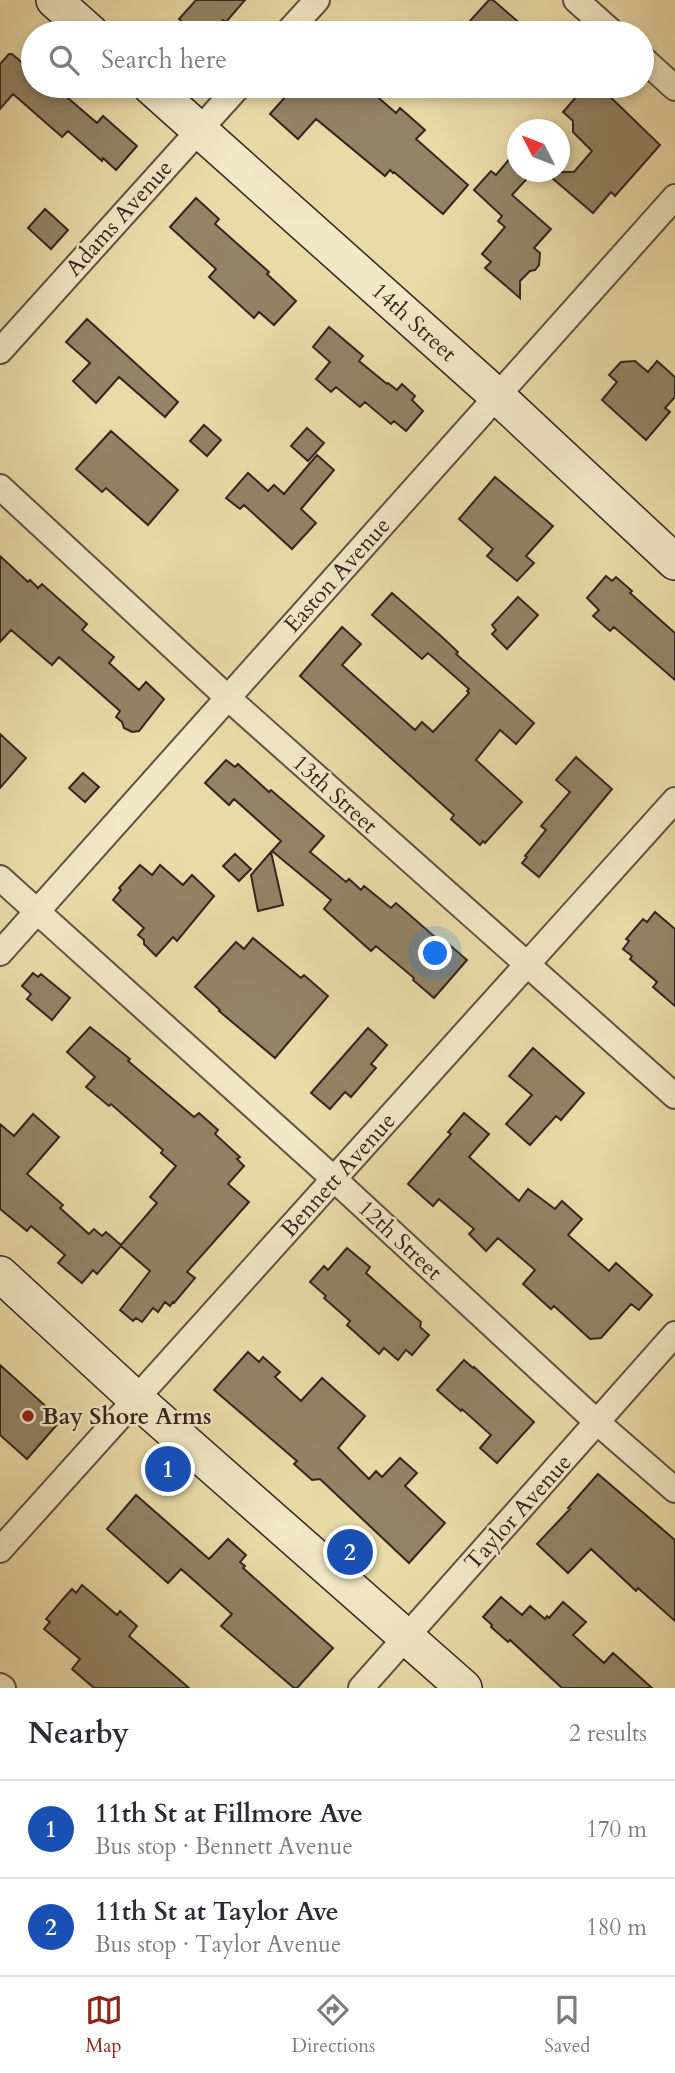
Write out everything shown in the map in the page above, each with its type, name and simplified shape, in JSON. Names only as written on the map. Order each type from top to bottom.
[{"type":"street","points":[[54,0],[78,21]]},
{"type":"street","points":[[298,21],[317,0]]},
{"type":"street","points":[[576,0],[600,21]]},
{"type":"street","points":[[654,69],[675,88]]},
{"type":"street","name":"14th Street","points":[[163,98],[497,396],[675,562]]},
{"type":"street","name":"Adams Avenue","points":[[0,351],[228,98]]},
{"type":"street","name":"Easton Avenue","points":[[0,953],[675,197]]},
{"type":"street","name":"13th Street","points":[[0,487],[228,698],[675,1096]]},
{"type":"street","name":"Bennett Avenue","points":[[0,1550],[675,800]]},
{"type":"street","name":"12th Street","points":[[0,878],[675,1490]]},
{"type":"street","points":[[0,1274],[136,1399],[464,1688]]},
{"type":"street","name":"Taylor Avenue","points":[[360,1688],[675,1334]]},
{"type":"building","points":[[196,0],[245,0],[227,21],[179,19]]},
{"type":"building","points":[[489,0],[493,0],[517,21],[470,21]]},
{"type":"building","points":[[9,54],[21,62],[21,98],[68,98],[97,123],[103,116],[137,146],[116,170],[68,131],[62,137],[13,94],[0,109],[0,64]]},
{"type":"building","points":[[284,98],[379,98],[396,113],[400,108],[425,130],[416,139],[468,185],[443,214],[394,172],[390,170],[385,176],[316,119],[298,139],[270,114]]},
{"type":"building","points":[[575,98],[611,98],[660,145],[615,196],[611,192],[593,213],[557,182],[570,182],[570,172],[574,172],[592,151],[573,132],[573,121],[563,112]]},
{"type":"building","points":[[507,162],[507,182],[524,182],[512,195],[551,229],[534,248],[540,253],[539,265],[520,281],[520,298],[485,268],[491,262],[482,254],[505,227],[498,221],[502,216],[474,190],[491,171],[496,175]]},
{"type":"building","points":[[196,198],[219,219],[215,224],[269,272],[267,274],[296,301],[274,325],[259,312],[254,318],[209,277],[216,269],[170,227]]},
{"type":"building","points":[[45,209],[68,230],[51,249],[28,228]]},
{"type":"building","points":[[87,319],[178,402],[165,417],[119,377],[96,403],[73,381],[90,363],[66,342]]},
{"type":"building","points":[[329,327],[363,356],[359,361],[387,384],[397,390],[402,384],[415,396],[412,400],[423,411],[406,431],[394,421],[391,424],[365,402],[360,407],[336,387],[331,392],[316,379],[330,362],[313,347]]},
{"type":"building","points":[[635,361],[648,372],[657,361],[675,377],[675,397],[665,408],[670,412],[646,440],[602,400],[617,382],[609,375],[621,362]]},
{"type":"building","points":[[204,425],[221,440],[207,456],[190,441]]},
{"type":"building","points":[[307,428],[324,443],[308,461],[291,446]]},
{"type":"building","points":[[111,431],[178,490],[148,525],[106,488],[102,492],[76,469]]},
{"type":"building","points":[[317,455],[334,470],[301,509],[316,523],[292,549],[244,505],[240,509],[226,498],[248,473],[268,491],[274,485],[284,494]]},
{"type":"building","points":[[495,477],[553,526],[526,556],[534,563],[517,581],[487,556],[493,549],[459,519]]},
{"type":"building","points":[[0,556],[28,582],[30,580],[38,588],[42,584],[87,624],[82,630],[114,657],[109,663],[139,690],[146,682],[164,699],[139,731],[132,732],[124,728],[116,717],[120,711],[59,657],[52,665],[11,630],[0,642]]},
{"type":"building","points":[[606,576],[612,581],[616,577],[675,633],[675,680],[614,627],[610,631],[593,616],[599,610],[587,598]]},
{"type":"building","points":[[392,593],[534,723],[516,744],[500,730],[476,760],[522,802],[485,843],[483,841],[480,845],[451,819],[454,815],[300,676],[342,627],[361,644],[342,665],[415,730],[422,722],[433,732],[469,693],[469,689],[428,653],[422,659],[372,615]]},
{"type":"building","points":[[518,597],[538,615],[507,649],[492,634],[496,630],[492,625]]},
{"type":"building","points":[[0,734],[26,758],[0,788]]},
{"type":"building","points":[[576,757],[612,789],[539,877],[522,863],[546,830],[541,826],[570,792],[556,780]]},
{"type":"building","points":[[226,760],[235,767],[238,764],[324,836],[310,852],[346,882],[349,879],[361,890],[364,886],[391,908],[396,903],[443,944],[445,941],[467,960],[434,998],[376,946],[371,951],[324,909],[331,900],[272,851],[281,841],[234,799],[229,805],[205,783]]},
{"type":"building","points":[[83,773],[99,787],[85,802],[69,788]]},
{"type":"building","points":[[271,852],[283,905],[258,911],[251,875]]},
{"type":"building","points":[[235,854],[251,869],[239,881],[223,866]]},
{"type":"building","points":[[140,865],[152,875],[160,865],[183,885],[192,875],[214,896],[177,941],[173,937],[156,956],[138,935],[144,928],[113,900],[121,890],[119,888]]},
{"type":"building","points":[[655,912],[675,929],[675,1006],[653,987],[657,982],[630,959],[632,956],[623,949],[629,941],[626,939],[643,919],[647,922]]},
{"type":"building","points":[[253,938],[301,978],[304,975],[328,996],[275,1058],[195,987],[236,942],[244,949]]},
{"type":"building","points":[[33,973],[38,977],[41,974],[70,998],[52,1020],[27,999],[31,994],[22,986]]},
{"type":"building","points":[[90,1027],[194,1117],[199,1113],[218,1130],[215,1134],[240,1157],[237,1159],[244,1166],[228,1184],[249,1202],[187,1272],[195,1278],[174,1303],[170,1306],[165,1302],[158,1312],[153,1308],[142,1322],[136,1318],[133,1321],[120,1310],[150,1271],[121,1246],[97,1274],[93,1270],[82,1283],[58,1263],[65,1255],[31,1226],[27,1231],[0,1209],[0,1124],[14,1136],[33,1114],[59,1137],[27,1174],[63,1205],[60,1208],[89,1234],[94,1229],[102,1236],[106,1232],[121,1245],[157,1203],[150,1197],[176,1166],[161,1153],[163,1150],[111,1104],[109,1106],[86,1087],[95,1077],[67,1052]]},
{"type":"building","points":[[368,1028],[387,1045],[371,1064],[376,1068],[351,1097],[345,1092],[330,1109],[311,1093]]},
{"type":"building","points":[[533,1048],[584,1093],[561,1120],[556,1116],[530,1145],[506,1124],[532,1095],[509,1076]]},
{"type":"building","points":[[464,1113],[489,1134],[469,1157],[519,1201],[528,1189],[555,1209],[562,1201],[582,1219],[568,1235],[609,1271],[616,1263],[652,1295],[639,1310],[631,1304],[601,1338],[590,1339],[554,1306],[551,1309],[523,1284],[535,1270],[498,1238],[486,1251],[469,1234],[474,1229],[439,1199],[433,1206],[408,1184],[451,1134],[448,1132]]},
{"type":"building","points":[[347,1248],[370,1267],[366,1273],[421,1322],[420,1327],[429,1335],[412,1355],[406,1350],[398,1360],[384,1348],[379,1354],[347,1325],[350,1321],[310,1282],[324,1266],[328,1270]]},
{"type":"building","points":[[248,1352],[259,1362],[263,1357],[280,1372],[275,1377],[301,1401],[322,1378],[365,1416],[338,1448],[369,1479],[376,1471],[382,1477],[400,1458],[417,1473],[405,1486],[445,1523],[409,1563],[320,1479],[312,1480],[294,1464],[297,1461],[214,1390]]},
{"type":"building","points":[[464,1360],[534,1422],[497,1463],[480,1448],[491,1435],[437,1390]]},
{"type":"building","name":"Bay Shore Arms","points":[[0,1365],[61,1420],[27,1459],[0,1435]]},
{"type":"building","points":[[598,1474],[675,1540],[675,1621],[638,1588],[636,1591],[591,1549],[568,1573],[537,1544]]},
{"type":"building","points":[[136,1495],[209,1559],[228,1539],[246,1555],[240,1562],[245,1566],[243,1568],[333,1648],[297,1688],[221,1626],[232,1614],[181,1569],[168,1583],[107,1529]]},
{"type":"building","points":[[82,1585],[117,1615],[120,1611],[137,1626],[129,1636],[189,1688],[94,1688],[72,1669],[80,1659],[44,1629],[50,1622],[46,1619],[63,1599],[72,1589],[76,1593]]},
{"type":"building","points":[[501,1597],[522,1615],[530,1606],[545,1619],[563,1602],[586,1622],[573,1635],[604,1663],[613,1653],[652,1688],[562,1688],[483,1617]]},
{"type":"place","name":"Bay Shore Arms","points":[[28,1416]]},
{"type":"place","name":"11th St at Fillmore Ave","points":[[168,1469]]},
{"type":"place","name":"11th St at Taylor Ave","points":[[350,1552]]}]
